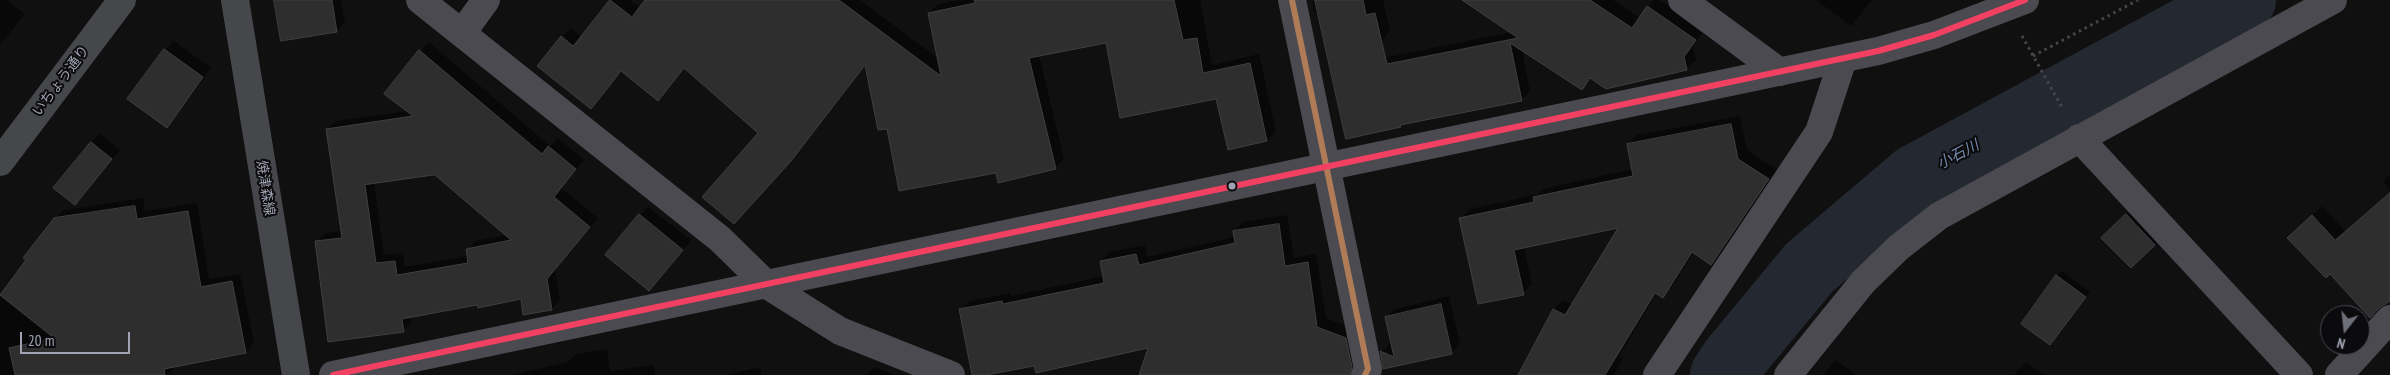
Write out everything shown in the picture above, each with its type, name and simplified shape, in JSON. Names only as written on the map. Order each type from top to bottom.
[{"type":"main road","name":"いちょう通り","points":[[0,162],[122,0]]},
{"type":"main road","name":"焼津森線","points":[[235,0],[296,375]]},
{"type":"street","points":[[420,0],[720,239],[767,284],[840,331],[951,375]]},
{"type":"street","points":[[462,33],[486,0]]},
{"type":"street","points":[[1292,0],[1368,370],[1365,375]]},
{"type":"street","points":[[1682,0],[1780,72]]},
{"type":"street","points":[[339,374],[1780,72],[1934,35],[2025,0]]},
{"type":"street","points":[[1788,375],[1863,282],[1898,248],[1939,216],[2333,0]]},
{"type":"street","points":[[1657,375],[1819,132],[1843,58]]},
{"type":"street","points":[[2079,138],[2299,375]]},
{"type":"street","points":[[2339,375],[2390,320]]},
{"type":"path","points":[[2033,56],[2138,0]]},
{"type":"path","points":[[2037,63],[2064,111]]},
{"type":"building","points":[[274,0],[332,0],[337,32],[281,41]]},
{"type":"building","points":[[610,0],[632,17],[645,0],[839,0],[941,76],[928,13],[975,3],[974,0],[1174,0],[1183,40],[1197,38],[1203,73],[1250,63],[1267,141],[1228,150],[1216,99],[1120,118],[1106,43],[1029,58],[1056,169],[998,183],[996,173],[899,191],[887,129],[878,130],[865,65],[791,161],[734,224],[702,197],[758,133],[684,68],[658,101],[621,71],[591,109],[537,66],[561,36],[573,46]]},
{"type":"building","points":[[1315,0],[1363,0],[1366,15],[1375,13],[1387,64],[1518,38],[1462,0],[1590,0],[1632,28],[1647,6],[1696,40],[1684,57],[1687,70],[1606,89],[1590,78],[1582,90],[1510,43],[1522,101],[1400,125],[1401,127],[1346,139]]},
{"type":"building","points":[[164,49],[203,77],[167,128],[127,99]]},
{"type":"building","points":[[419,50],[542,154],[548,146],[576,169],[554,197],[590,227],[547,279],[552,310],[523,315],[521,299],[478,308],[477,305],[402,319],[404,332],[328,342],[315,241],[342,238],[326,129],[413,116],[384,94]],"holes":[[[435,175],[511,240],[466,249],[468,263],[397,275],[395,261],[376,263],[365,185]]]},
{"type":"building","points":[[1731,124],[1738,159],[1769,179],[1711,265],[1692,252],[1663,298],[1655,293],[1605,375],[1518,375],[1553,309],[1565,315],[1618,228],[1514,250],[1524,295],[1478,304],[1459,218],[1534,202],[1533,197],[1633,176],[1627,144]]},
{"type":"building","points":[[91,142],[112,159],[75,205],[53,188]]},
{"type":"building","points":[[2390,193],[2390,301],[2379,308],[2370,318],[2370,305],[2358,305],[2330,274],[2326,278],[2287,238],[2312,215],[2335,240]]},
{"type":"building","points":[[135,206],[137,219],[188,211],[201,287],[232,281],[246,353],[164,369],[165,375],[15,375],[9,348],[54,338],[0,295],[26,260],[23,258],[54,218]]},
{"type":"building","points":[[639,214],[683,250],[649,291],[605,255]]},
{"type":"building","points":[[2126,214],[2155,245],[2131,268],[2101,238]]},
{"type":"building","points":[[1279,224],[1285,266],[1308,262],[1317,327],[1346,338],[1352,367],[1350,375],[1139,375],[1148,348],[1036,373],[1034,366],[986,375],[972,375],[959,309],[1002,301],[1003,304],[1104,283],[1100,261],[1136,254],[1139,265],[1235,243],[1233,231]]},
{"type":"building","points":[[2056,275],[2086,297],[2050,345],[2021,324]]},
{"type":"building","points":[[1441,304],[1452,354],[1383,369],[1380,351],[1394,357],[1385,317]]},
{"type":"waterway","name":"小石川","points":[[1723,375],[1733,360],[1809,268],[1916,177],[2243,0]]},
{"type":"transit line","points":[[1292,0],[1368,369],[1365,375]]},
{"type":"transit line","points":[[333,375],[1878,51],[1934,35],[2025,0]]}]
